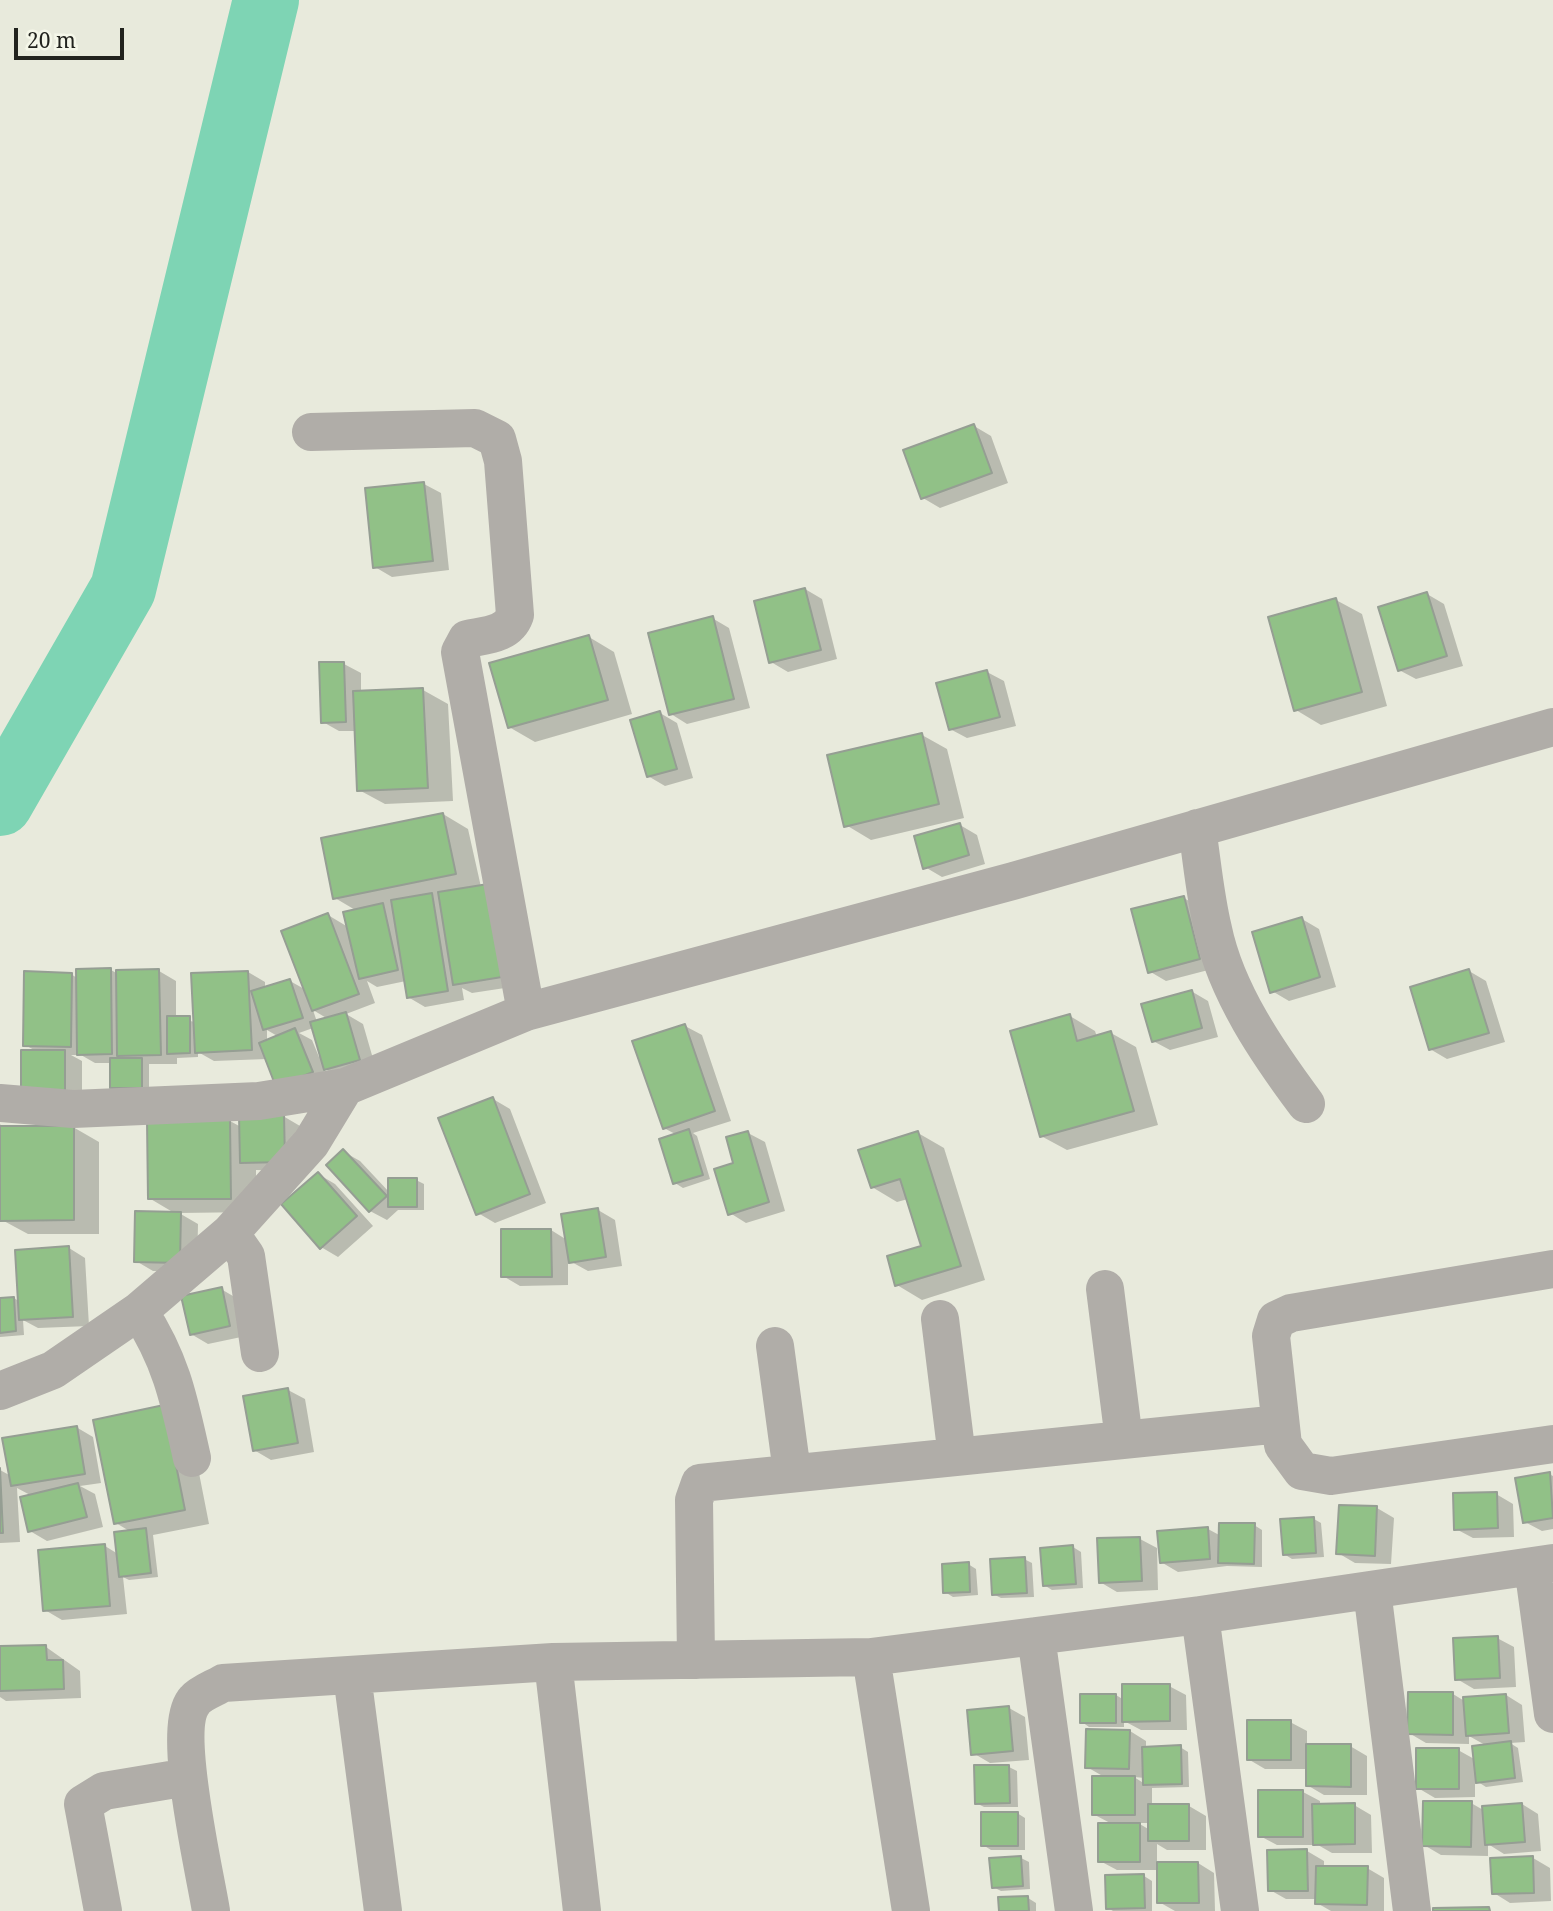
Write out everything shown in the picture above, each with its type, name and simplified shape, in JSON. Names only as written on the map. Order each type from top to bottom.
[{"type":"street","points":[[311,432],[475,428],[497,439],[503,460],[515,615],[512,625],[500,633],[467,639],[460,652],[526,1012]]},
{"type":"street","points":[[0,1103],[73,1109],[246,1101],[345,1087],[526,1012],[1198,828],[1553,727]]},
{"type":"street","points":[[1198,828],[1213,931],[1231,981],[1271,1058],[1306,1104]]},
{"type":"street","points":[[0,1391],[53,1370],[139,1311],[230,1233],[311,1143],[345,1087]]},
{"type":"street","points":[[230,1233],[246,1256],[260,1353]]},
{"type":"street","points":[[1553,1269],[1292,1313],[1276,1320],[1271,1336],[1283,1445],[1302,1471],[1331,1476],[1553,1444]]},
{"type":"street","points":[[1105,1289],[1124,1440]]},
{"type":"street","points":[[139,1311],[161,1344],[170,1365],[192,1458]]},
{"type":"street","points":[[940,1319],[957,1457]]},
{"type":"street","points":[[775,1346],[792,1472]]},
{"type":"street","points":[[696,1660],[694,1500],[700,1483],[1280,1424]]},
{"type":"street","points":[[211,1911],[188,1777],[186,1726],[194,1700],[223,1683],[553,1662],[871,1657],[1200,1615],[1543,1564],[1553,1714]]},
{"type":"street","points":[[1372,1590],[1412,1911]]},
{"type":"street","points":[[1200,1615],[1240,1911]]},
{"type":"street","points":[[1036,1636],[1074,1911]]},
{"type":"street","points":[[871,1657],[911,1911]]},
{"type":"street","points":[[553,1662],[582,1911]]},
{"type":"street","points":[[352,1675],[383,1911]]},
{"type":"street","points":[[103,1911],[83,1804],[104,1791],[188,1777]]},
{"type":"building","points":[[974,424],[992,473],[921,499],[903,450]]},
{"type":"building","points":[[424,482],[433,561],[373,568],[365,488]]},
{"type":"building","points":[[805,588],[821,650],[769,663],[754,601]]},
{"type":"building","points":[[1427,592],[1447,656],[1398,671],[1378,607]]},
{"type":"building","points":[[1336,598],[1362,692],[1294,711],[1268,617]]},
{"type":"building","points":[[713,616],[734,699],[669,715],[648,633]]},
{"type":"building","points":[[589,635],[608,700],[508,728],[489,663]]},
{"type":"building","points":[[319,662],[344,662],[346,722],[321,723]]},
{"type":"building","points":[[987,670],[1000,717],[949,730],[936,683]]},
{"type":"building","points":[[423,688],[428,788],[357,791],[353,691]]},
{"type":"building","points":[[660,711],[677,769],[647,777],[630,720]]},
{"type":"building","points":[[922,733],[939,804],[844,827],[827,755]]},
{"type":"building","points":[[443,813],[456,874],[333,899],[321,838]]},
{"type":"building","points":[[960,823],[969,855],[923,869],[914,836]]},
{"type":"building","points":[[488,884],[502,977],[453,985],[438,892]]},
{"type":"building","points":[[432,893],[448,991],[407,998],[391,900]]},
{"type":"building","points":[[1184,896],[1200,959],[1148,973],[1131,909]]},
{"type":"building","points":[[383,903],[398,970],[359,979],[343,912]]},
{"type":"building","points":[[328,913],[359,994],[312,1011],[281,931]]},
{"type":"building","points":[[1302,917],[1320,977],[1270,993],[1252,932]]},
{"type":"building","points":[[111,968],[112,1054],[77,1055],[76,969]]},
{"type":"building","points":[[159,969],[161,1055],[117,1056],[116,970]]},
{"type":"building","points":[[1469,969],[1489,1033],[1429,1050],[1410,987]]},
{"type":"building","points":[[24,971],[72,973],[71,1047],[23,1046]]},
{"type":"building","points":[[248,971],[252,1050],[195,1053],[191,973]]},
{"type":"building","points":[[290,979],[303,1018],[263,1030],[251,991]]},
{"type":"building","points":[[1192,990],[1202,1028],[1152,1042],[1141,1004]]},
{"type":"building","points":[[346,1012],[360,1060],[324,1070],[310,1022]]},
{"type":"building","points":[[1070,1014],[1077,1041],[1111,1031],[1134,1111],[1040,1137],[1010,1031]]},
{"type":"building","points":[[167,1016],[190,1016],[190,1053],[167,1054]]},
{"type":"building","points":[[685,1024],[715,1111],[663,1129],[632,1041]]},
{"type":"building","points":[[295,1028],[313,1072],[276,1087],[259,1043]]},
{"type":"building","points":[[21,1050],[65,1050],[65,1090],[21,1090]]},
{"type":"building","points":[[110,1058],[142,1058],[142,1088],[110,1088]]},
{"type":"building","points":[[493,1097],[530,1194],[476,1215],[438,1118]]},
{"type":"building","points":[[284,1114],[285,1162],[240,1163],[239,1115]]},
{"type":"building","points":[[230,1119],[231,1199],[148,1199],[147,1120]]},
{"type":"building","points":[[0,1126],[74,1126],[74,1220],[0,1221]]},
{"type":"building","points":[[689,1129],[703,1175],[673,1184],[659,1139]]},
{"type":"building","points":[[748,1131],[769,1202],[728,1215],[714,1169],[733,1163],[726,1137]]},
{"type":"building","points":[[918,1131],[961,1266],[895,1286],[887,1256],[921,1246],[900,1179],[871,1188],[858,1150]]},
{"type":"building","points":[[343,1149],[387,1196],[369,1212],[326,1165]]},
{"type":"building","points":[[318,1172],[357,1216],[320,1249],[281,1204]]},
{"type":"building","points":[[388,1178],[417,1178],[417,1207],[388,1207]]},
{"type":"building","points":[[598,1208],[606,1257],[569,1263],[561,1214]]},
{"type":"building","points":[[135,1211],[181,1212],[180,1263],[134,1262]]},
{"type":"building","points":[[501,1229],[551,1229],[552,1277],[501,1277]]},
{"type":"building","points":[[69,1246],[73,1317],[19,1320],[15,1250]]},
{"type":"building","points":[[222,1287],[230,1326],[190,1335],[181,1296]]},
{"type":"building","points":[[14,1297],[16,1331],[0,1333],[0,1298]]},
{"type":"building","points":[[288,1388],[298,1443],[253,1451],[243,1396]]},
{"type":"building","points":[[164,1405],[185,1510],[114,1524],[93,1420]]},
{"type":"building","points":[[77,1426],[85,1474],[11,1486],[2,1438]]},
{"type":"building","points":[[0,1468],[3,1533],[0,1533]]},
{"type":"building","points":[[1550,1472],[1553,1518],[1523,1523],[1515,1478]]},
{"type":"building","points":[[78,1483],[87,1517],[28,1532],[20,1497]]},
{"type":"building","points":[[1497,1492],[1498,1528],[1454,1530],[1453,1493]]},
{"type":"building","points":[[1339,1505],[1377,1506],[1375,1556],[1336,1554]]},
{"type":"building","points":[[1314,1517],[1316,1553],[1283,1555],[1280,1519]]},
{"type":"building","points":[[1219,1523],[1255,1523],[1254,1564],[1218,1563]]},
{"type":"building","points":[[1208,1527],[1210,1559],[1160,1563],[1157,1531]]},
{"type":"building","points":[[146,1528],[151,1573],[119,1577],[114,1532]]},
{"type":"building","points":[[1140,1537],[1142,1581],[1099,1583],[1097,1538]]},
{"type":"building","points":[[105,1544],[110,1606],[43,1611],[38,1550]]},
{"type":"building","points":[[1073,1545],[1076,1584],[1043,1586],[1040,1548]]},
{"type":"building","points":[[1025,1557],[1027,1593],[992,1595],[990,1559]]},
{"type":"building","points":[[969,1562],[970,1592],[943,1593],[942,1564]]},
{"type":"building","points":[[1498,1636],[1500,1678],[1455,1680],[1453,1638]]},
{"type":"building","points":[[46,1645],[47,1660],[63,1660],[64,1689],[0,1691],[0,1646]]},
{"type":"building","points":[[1122,1684],[1170,1684],[1170,1721],[1122,1722]]},
{"type":"building","points":[[1408,1692],[1453,1692],[1453,1735],[1407,1734]]},
{"type":"building","points":[[1080,1694],[1116,1694],[1116,1723],[1080,1723]]},
{"type":"building","points":[[1506,1694],[1509,1733],[1466,1736],[1463,1697]]},
{"type":"building","points":[[1009,1706],[1013,1751],[971,1755],[967,1710]]},
{"type":"building","points":[[1247,1720],[1291,1720],[1291,1760],[1247,1760]]},
{"type":"building","points":[[1086,1729],[1130,1730],[1129,1769],[1085,1768]]},
{"type":"building","points":[[1511,1741],[1515,1778],[1476,1783],[1472,1746]]},
{"type":"building","points":[[1306,1744],[1351,1744],[1351,1787],[1306,1786]]},
{"type":"building","points":[[1181,1745],[1182,1784],[1143,1785],[1142,1747]]},
{"type":"building","points":[[1416,1748],[1459,1748],[1459,1789],[1416,1789]]},
{"type":"building","points":[[974,1765],[1009,1765],[1010,1803],[975,1804]]},
{"type":"building","points":[[1092,1776],[1135,1776],[1135,1815],[1092,1815]]},
{"type":"building","points":[[1258,1790],[1303,1790],[1303,1837],[1258,1837]]},
{"type":"building","points":[[1423,1801],[1472,1801],[1471,1847],[1422,1846]]},
{"type":"building","points":[[1355,1803],[1355,1844],[1313,1845],[1312,1804]]},
{"type":"building","points":[[1522,1803],[1525,1842],[1485,1845],[1482,1806]]},
{"type":"building","points":[[1148,1804],[1189,1804],[1189,1841],[1148,1841]]},
{"type":"building","points":[[981,1812],[1018,1812],[1018,1846],[981,1846]]},
{"type":"building","points":[[1098,1823],[1140,1823],[1140,1862],[1098,1862]]},
{"type":"building","points":[[1307,1849],[1308,1891],[1268,1891],[1267,1850]]},
{"type":"building","points":[[1021,1856],[1023,1886],[992,1888],[989,1858]]},
{"type":"building","points":[[1533,1856],[1534,1893],[1492,1894],[1490,1858]]},
{"type":"building","points":[[1157,1862],[1198,1862],[1199,1903],[1157,1903]]},
{"type":"building","points":[[1316,1866],[1368,1866],[1367,1905],[1315,1904]]},
{"type":"building","points":[[1144,1874],[1145,1908],[1106,1909],[1105,1875]]},
{"type":"building","points":[[1028,1896],[1029,1911],[999,1911],[998,1897]]},
{"type":"building","points":[[1489,1907],[1490,1911],[1433,1911],[1433,1908]]},
{"type":"waterway","points":[[0,803],[123,589],[266,0]]}]
